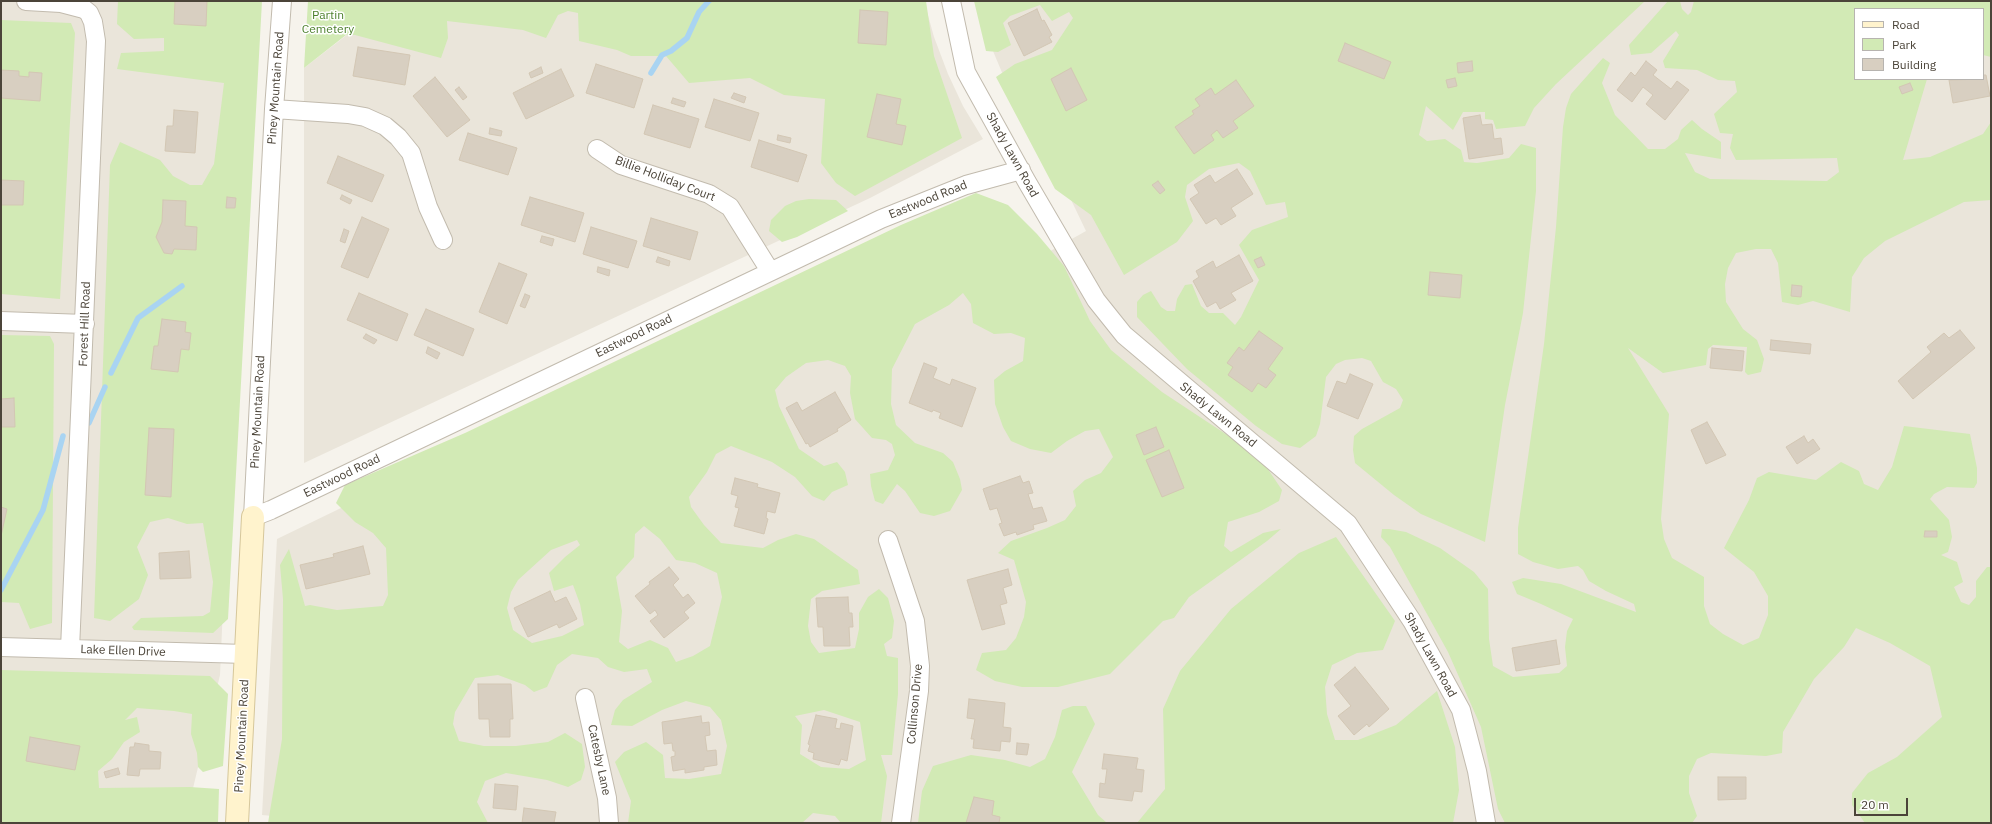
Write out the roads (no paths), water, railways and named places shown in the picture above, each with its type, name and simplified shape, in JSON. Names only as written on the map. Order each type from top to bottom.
[{"type":"street","points":[[26,1],[74,5],[84,9],[91,7]]},
{"type":"street","name":"Piney Mountain Road","points":[[237,823],[274,108],[282,1]]},
{"type":"street","name":"Shady Lawn Road","points":[[951,1],[966,72],[1096,300],[1124,335],[1348,524],[1421,635],[1461,710],[1477,771],[1486,823]]},
{"type":"street","name":"Forest Hill Road","points":[[70,650],[96,41],[91,7]]},
{"type":"street","points":[[274,108],[348,114],[365,117],[385,126],[398,137],[411,153],[428,207],[443,240]]},
{"type":"street","name":"Billie Holliday Court","points":[[597,149],[621,165],[709,194],[730,207],[770,270]]},
{"type":"street","name":"Eastwood Road","points":[[253,517],[286,503],[770,270],[881,219],[966,184],[1021,170]]},
{"type":"street","points":[[1,321],[85,324]]},
{"type":"street","name":"Collinson Drive","points":[[888,540],[915,620],[920,666],[918,699],[901,823]]},
{"type":"street","name":"Lake Ellen Drive","points":[[1,647],[246,654]]},
{"type":"street","name":"Catesby Lane","points":[[585,698],[607,798],[609,823]]},
{"type":"waterway","points":[[651,73],[662,55],[671,51],[687,38],[699,12],[709,1]]},
{"type":"waterway","points":[[111,373],[138,318],[182,286]]},
{"type":"waterway","points":[[89,423],[105,387]]},
{"type":"waterway","points":[[1,590],[43,510],[63,436]]},
{"type":"park label","name":"Partin Cemetery","points":[[328,23]]}]
